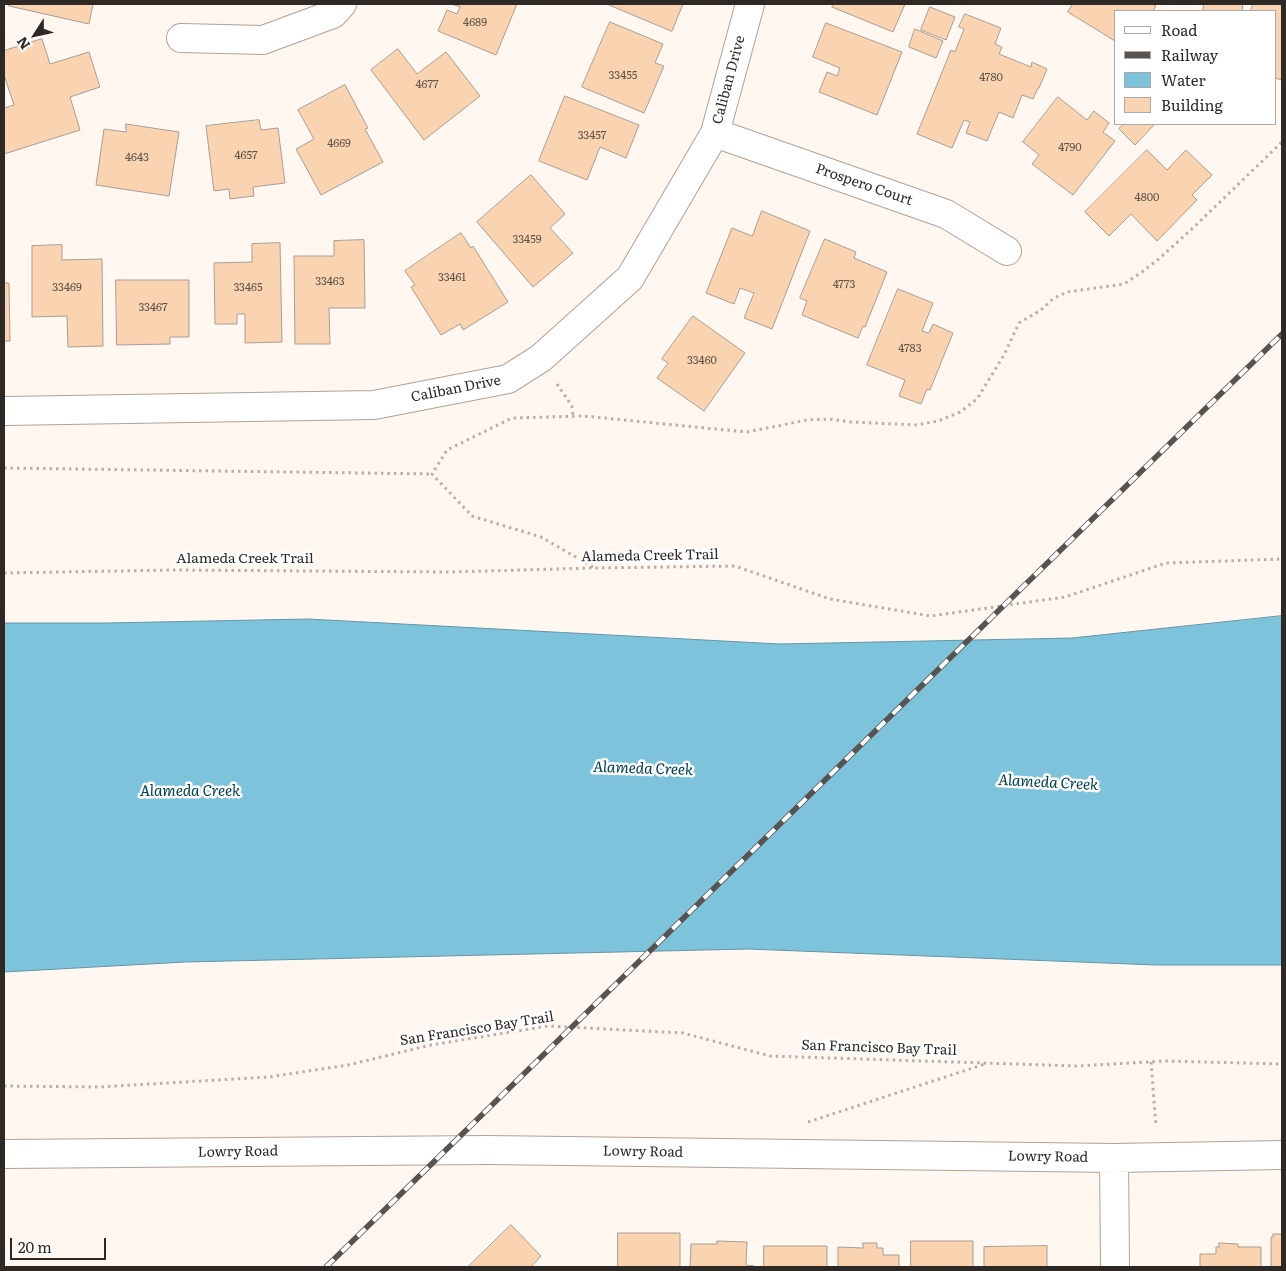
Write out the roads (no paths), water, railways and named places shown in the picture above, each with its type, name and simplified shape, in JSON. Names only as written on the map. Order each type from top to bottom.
[{"type":"street","points":[[181,38],[263,40],[333,14],[342,4]]},
{"type":"street","name":"Caliban Drive","points":[[4,411],[374,405],[508,379],[541,358],[630,278],[715,133],[750,4]]},
{"type":"street","name":"Prospero Court","points":[[715,133],[946,214],[1007,251]]},
{"type":"street","name":"Lowry Road","points":[[4,1154],[487,1150],[1114,1158],[1282,1156]]},
{"type":"street","points":[[1114,1158],[1115,1267]]},
{"type":"water","name":"Alameda Creek","points":[[1282,616],[1282,965],[1156,965],[748,949],[185,962],[4,972],[4,623],[308,619],[780,644],[1072,638]]},
{"type":"railway","points":[[326,1267],[1282,334]]}]
